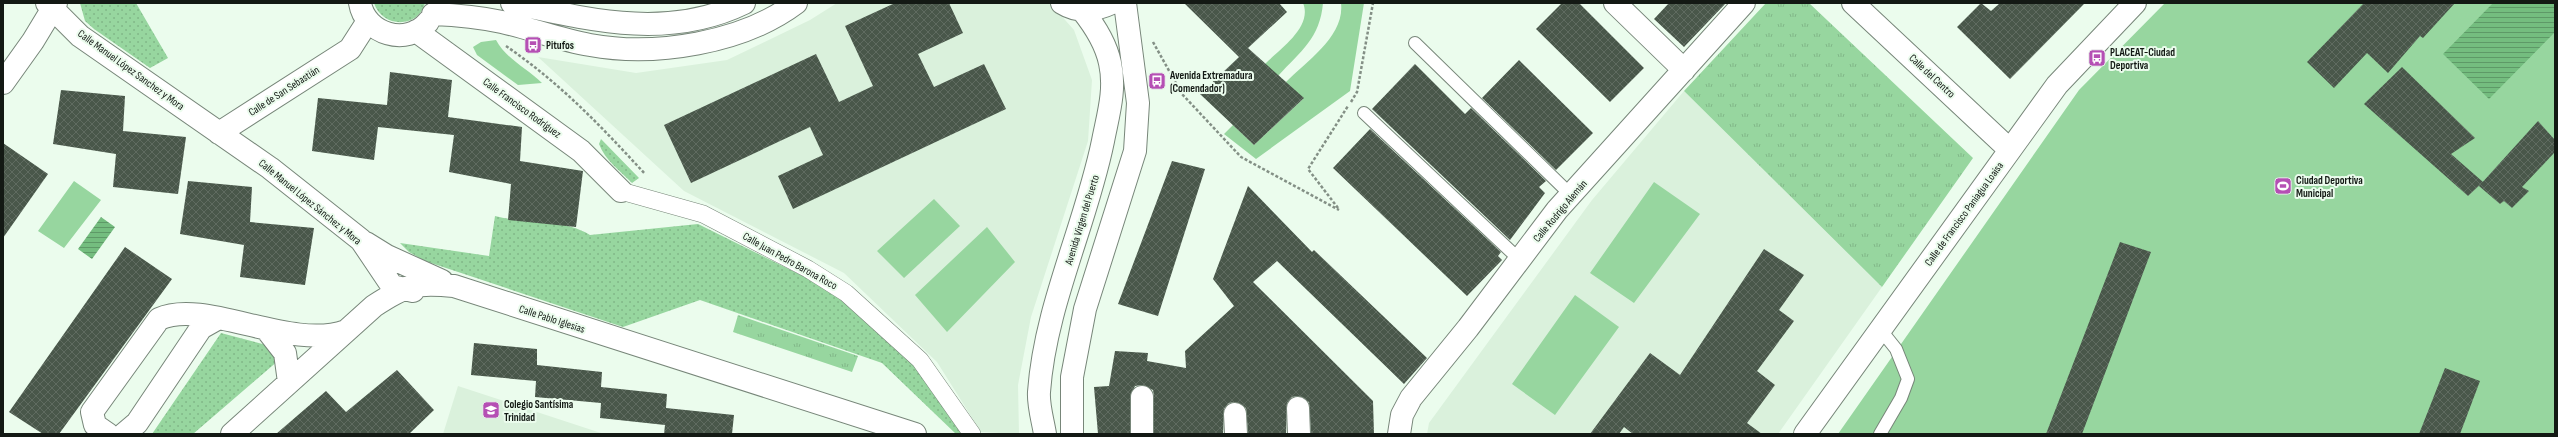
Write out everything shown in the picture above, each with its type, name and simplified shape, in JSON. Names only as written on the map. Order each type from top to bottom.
[{"type":"street","points":[[371,19],[394,35],[416,31],[426,24],[435,8],[469,16],[507,13],[639,25],[685,21],[730,10],[744,3]]},
{"type":"street","points":[[507,13],[590,46],[639,50],[689,45],[739,32],[787,10],[796,3]]},
{"type":"street","points":[[1062,3],[1082,10],[1098,9],[1112,3]]},
{"type":"street","points":[[1072,434],[1072,377],[1085,309],[1135,151],[1138,103],[1125,3]]},
{"type":"street","points":[[1615,3],[1684,70]]},
{"type":"street","name":"Calle Rodrigo Alemán","points":[[1399,434],[1402,415],[1411,398],[1571,195],[1744,3]]},
{"type":"street","name":"Calle del Centro","points":[[1853,3],[2010,150]]},
{"type":"street","name":"Calle de Francisco Paniagua Loaisa","points":[[1804,434],[2057,85],[2135,3]]},
{"type":"street","points":[[3,83],[52,5]]},
{"type":"street","name":"Calle Manuel López Sanchez y Mora","points":[[52,5],[80,36],[218,133]]},
{"type":"street","name":"Avenida Virgen del Puerto","points":[[1045,434],[1038,394],[1043,356],[1051,322],[1094,184],[1113,94],[1110,63],[1094,25],[1082,10]]},
{"type":"street","name":"Calle de San Sebastián","points":[[218,133],[350,49],[371,19]]},
{"type":"street","name":"Calle Francisco Rodríguez","points":[[416,31],[581,151],[622,191]]},
{"type":"street","name":"Calle Manuel López Sánchez y Mora","points":[[218,133],[270,168],[361,240],[392,286],[402,294]]},
{"type":"street","name":"Calle Juan Pedro Barona Roco","points":[[622,191],[703,214],[808,269],[846,293],[920,360],[972,434]]},
{"type":"street","points":[[361,240],[392,259],[463,289]]},
{"type":"street","points":[[361,240],[371,260],[374,276],[373,294],[361,316]]},
{"type":"street","points":[[108,434],[95,425],[92,412],[159,319],[179,313],[217,319],[267,330],[313,336],[344,332],[402,294],[404,285],[402,274],[392,259]]},
{"type":"street","name":"Calle Pablo Iglesias","points":[[232,434],[361,316],[423,283],[463,289],[915,434]]},
{"type":"street","points":[[124,434],[137,422],[201,328],[217,319]]},
{"type":"street","points":[[267,330],[311,361]]},
{"type":"street","points":[[267,330],[285,353],[289,382]]},
{"type":"street","points":[[294,333],[304,340],[311,361]]},
{"type":"street","points":[[1142,397],[1142,434]]},
{"type":"street","points":[[1298,408],[1299,434]]},
{"type":"lane","points":[[1415,43],[1571,195]]},
{"type":"lane","points":[[1364,113],[1520,260]]},
{"type":"lane","points":[[1880,329],[1896,349],[1908,380],[1901,398],[1880,434]]},
{"type":"path","points":[[1151,39],[1182,94],[1241,157],[1339,210],[1308,169],[1357,92],[1373,3]]},
{"type":"path","points":[[507,13],[500,38],[504,45],[554,82],[583,107],[645,174]]},
{"type":"shaded area","points":[[837,3],[1050,3],[1074,30],[1092,80],[1088,141],[1031,317],[1018,385],[1019,434],[981,432],[937,362],[844,273],[684,191],[538,57],[636,73],[727,60],[810,20]]},
{"type":"shaded area","points":[[2493,3],[2555,3],[2555,32],[2489,99],[2443,54]]},
{"type":"shaded area","points":[[1684,91],[1882,287],[1778,434],[1427,434],[1429,423],[1592,200]]},
{"type":"shaded area","points":[[101,217],[115,227],[92,259],[78,249]]},
{"type":"shaded area","name":"Colegio Santísima Trinidad","points":[[458,386],[604,434],[443,434]]},
{"type":"green space","points":[[80,3],[136,3],[168,58],[150,68],[94,29],[85,21]]},
{"type":"green space","points":[[374,3],[425,3],[421,11],[415,17],[408,21],[400,22],[392,21],[384,17],[378,11]]},
{"type":"green space","points":[[1303,3],[1323,3],[1318,26],[1314,35],[1302,51],[1278,76],[1265,64],[1293,37],[1299,29],[1305,12]]},
{"type":"green space","points":[[1341,3],[1364,3],[1350,91],[1256,159],[1224,134],[1233,125],[1254,145],[1303,99],[1286,82],[1323,47],[1331,37],[1341,15]]},
{"type":"green space","points":[[1766,3],[1809,3],[1973,158],[1882,287],[1684,91]]},
{"type":"green space","name":"Ciudad Deportiva Municipal","points":[[2165,3],[2555,3],[2555,434],[1838,434],[2079,90]]},
{"type":"green space","points":[[496,40],[505,53],[542,83],[518,85],[477,55],[473,47],[481,42]]},
{"type":"green space","points":[[601,139],[639,178],[632,183],[613,165],[599,144]]},
{"type":"green space","points":[[74,181],[101,200],[64,248],[38,231]]},
{"type":"green space","points":[[1654,182],[1700,214],[1634,303],[1590,273]]},
{"type":"green space","points":[[934,199],[960,226],[904,278],[877,251]]},
{"type":"green space","points":[[495,216],[568,226],[590,235],[698,224],[829,289],[919,368],[962,434],[956,434],[882,363],[700,300],[623,327],[425,261],[409,252],[400,243],[489,256]]},
{"type":"green space","points":[[987,227],[1015,262],[947,332],[915,295]]},
{"type":"green space","points":[[1575,295],[1619,327],[1555,415],[1512,384]]},
{"type":"green space","points":[[738,315],[858,356],[852,372],[733,332]]},
{"type":"green space","points":[[221,333],[270,346],[279,360],[193,434],[152,434]]},
{"type":"building","points":[[895,3],[949,3],[963,33],[918,54],[934,87],[984,64],[1006,109],[793,209],[778,176],[823,155],[810,127],[691,183],[664,125],[816,54],[839,102],[873,86],[845,26]]},
{"type":"building","points":[[1184,3],[1279,3],[1287,12],[1248,48],[1304,98],[1254,145],[1200,94],[1239,57]]},
{"type":"building","points":[[1562,3],[1579,3],[1644,68],[1610,102],[1536,29]]},
{"type":"building","points":[[1669,3],[1726,3],[1684,47],[1654,19]]},
{"type":"building","points":[[1981,3],[1991,11],[2000,3],[2085,3],[2010,79],[1957,27]]},
{"type":"building","points":[[2364,3],[2455,3],[2423,38],[2420,36],[2388,73],[2367,53],[2334,88],[2307,62]]},
{"type":"building","points":[[1519,60],[1593,133],[1556,170],[1482,98]]},
{"type":"building","points":[[1415,64],[1465,114],[1471,108],[1546,181],[1539,187],[1545,193],[1510,240],[1372,109]]},
{"type":"building","points":[[2402,67],[2475,138],[2451,154],[2483,182],[2468,196],[2364,104]]},
{"type":"building","points":[[390,72],[452,80],[448,117],[522,127],[520,161],[583,171],[576,227],[508,220],[511,184],[449,172],[454,135],[378,127],[374,160],[312,151],[318,98],[387,105]]},
{"type":"building","points":[[61,90],[125,96],[123,131],[186,137],[178,194],[113,187],[116,154],[53,144]]},
{"type":"building","points":[[2538,121],[2555,140],[2555,152],[2522,187],[2529,191],[2512,208],[2504,201],[2500,204],[2479,186]]},
{"type":"building","points":[[1370,129],[1501,252],[1498,256],[1502,260],[1467,296],[1333,168]]},
{"type":"building","points":[[3,143],[48,174],[3,238]]},
{"type":"building","points":[[1172,161],[1205,169],[1158,316],[1118,304]]},
{"type":"building","points":[[188,181],[252,187],[250,222],[314,228],[305,285],[240,277],[244,245],[180,234]]},
{"type":"building","points":[[1248,186],[1312,252],[1314,250],[1427,358],[1404,384],[1277,261],[1253,282],[1373,401],[1374,434],[1311,434],[1309,402],[1298,396],[1292,397],[1287,403],[1286,434],[1248,434],[1246,408],[1235,402],[1229,403],[1224,409],[1223,434],[1154,434],[1153,390],[1142,385],[1135,386],[1130,397],[1130,434],[1098,434],[1094,387],[1109,386],[1115,351],[1148,353],[1147,361],[1186,368],[1185,351],[1234,306],[1213,279]]},
{"type":"building","points":[[2120,242],[2151,252],[2082,434],[2046,434]]},
{"type":"building","points":[[125,247],[172,279],[59,434],[43,434],[9,412]]},
{"type":"building","points":[[1764,249],[1804,275],[1779,310],[1794,321],[1757,371],[1775,385],[1747,423],[1762,434],[1633,434],[1624,427],[1619,434],[1590,434],[1650,353],[1680,375]]},
{"type":"building","points":[[474,343],[537,349],[537,365],[602,372],[601,387],[667,394],[666,408],[734,415],[732,434],[664,434],[665,425],[600,418],[601,403],[535,397],[536,381],[471,375]]},
{"type":"building","points":[[2445,368],[2480,381],[2460,434],[2419,434]]},
{"type":"building","points":[[397,370],[434,410],[409,434],[276,434],[326,391],[346,412]]},
{"type":"place","name":"Pitufos","points":[[533,45]]},
{"type":"place","name":"PLACEAT-Ciudad Deportiva","points":[[2097,58]]},
{"type":"place","name":"Avenida Extremadura (Comendador)","points":[[1157,81]]},
{"type":"place","name":"Ciudad Deportiva Municipal","points":[[2283,186]]},
{"type":"place","name":"Colegio Santísima Trinidad","points":[[491,410]]}]
